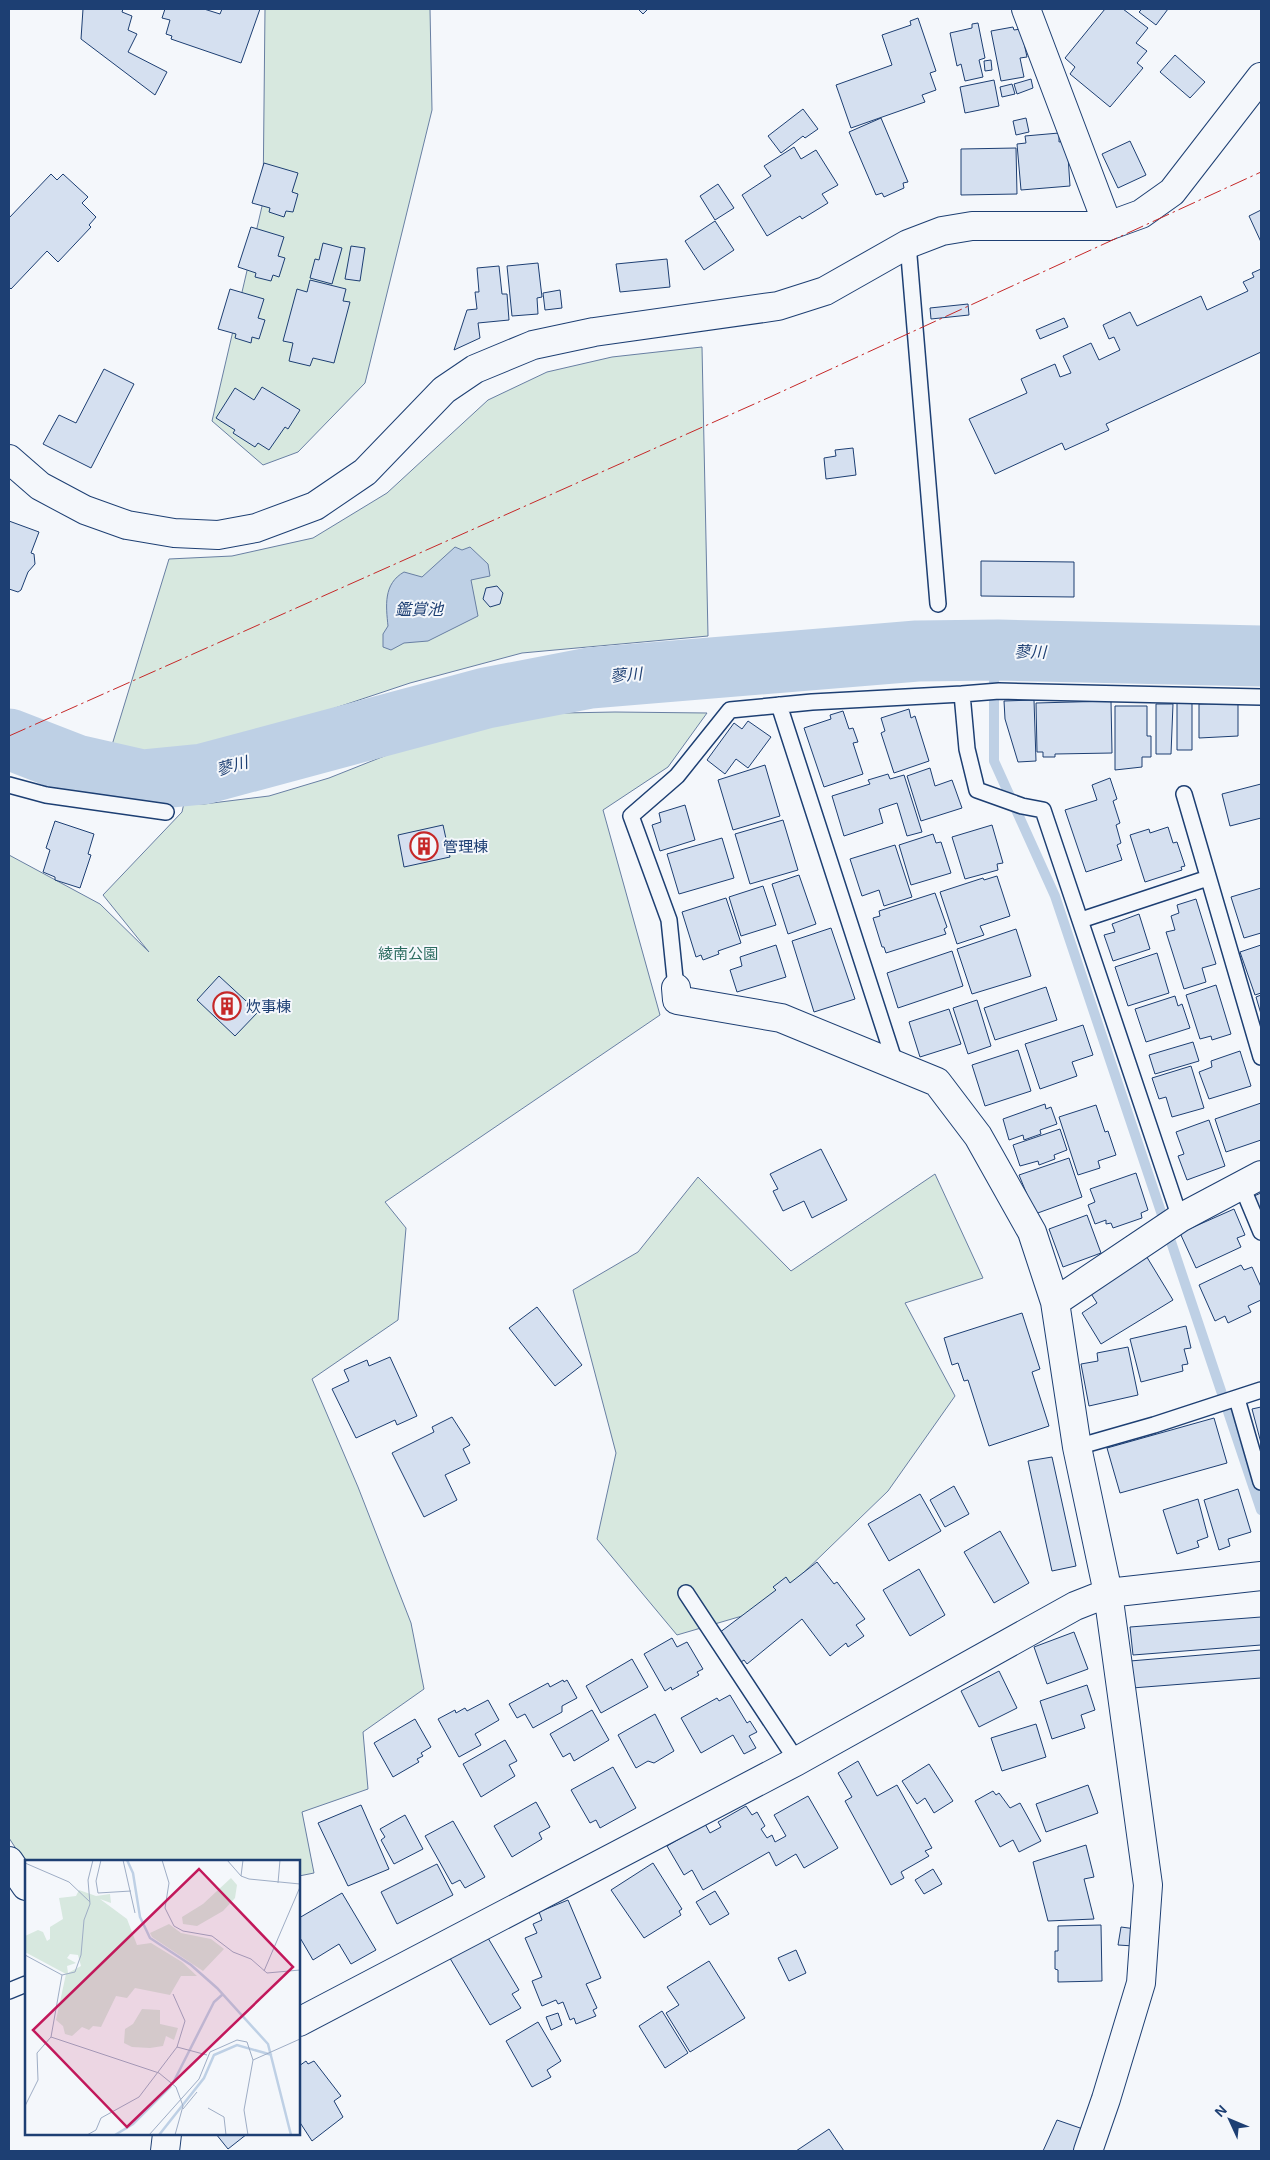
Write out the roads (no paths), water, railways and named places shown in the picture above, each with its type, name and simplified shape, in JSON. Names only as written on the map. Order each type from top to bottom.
[{"type":"street","points":[[1026,9],[1108,226]]},
{"type":"street","points":[[9,459],[40,486],[85,510],[127,525],[174,532],[218,535],[256,528],[315,506],[365,472],[444,390],[475,369],[533,345],[594,332],[778,306],[825,291],[908,244],[942,231],[972,226],[1108,226],[1141,214],[1172,192],[1261,76]]},
{"type":"street","points":[[676,988],[677,1000],[781,1018],[937,1082],[978,1136],[1032,1232],[1055,1302],[1077,1447],[1108,1593],[1148,1885],[1141,1983],[1106,2099],[1088,2151]]},
{"type":"street","points":[[1055,1302],[1180,1218],[1251,1180]]},
{"type":"street","points":[[300,2021],[797,1761],[1076,1606],[1108,1593],[1261,1576]]},
{"type":"street","points":[[9,1861],[25,1885]]},
{"type":"street","points":[[165,2151],[167,2135]]},
{"type":"lane","points":[[908,244],[938,604]]},
{"type":"lane","points":[[676,988],[668,920],[631,816],[677,776],[730,710],[779,704],[962,694],[981,691],[1261,697]]},
{"type":"lane","points":[[962,694],[967,749],[977,790],[1022,806],[1043,810],[1180,1218]]},
{"type":"lane","points":[[779,704],[896,1066]]},
{"type":"lane","points":[[9,785],[46,795],[166,812]]},
{"type":"lane","points":[[1184,794],[1261,1057]]},
{"type":"lane","points":[[1081,920],[1208,878]]},
{"type":"lane","points":[[1251,1180],[1261,1232]]},
{"type":"lane","points":[[1077,1447],[1261,1390]]},
{"type":"lane","points":[[1236,1399],[1261,1482]]},
{"type":"lane","points":[[686,1593],[797,1761]]},
{"type":"lane","points":[[9,1991],[25,1984]]},
{"type":"water","name":"鑑賞池","points":[[455,547],[462,550],[470,547],[488,564],[490,576],[471,580],[478,616],[428,641],[404,643],[391,650],[383,647],[383,634],[388,626],[387,596],[392,583],[404,572],[422,577]]},
{"type":"waterway","points":[[994,650],[994,761],[1055,896],[1261,1510]]},
{"type":"waterway","name":"蓼川","points":[[9,739],[76,765],[142,780],[203,774],[486,698],[590,678],[917,651],[998,650],[1261,656]]},
{"type":"place","name":"管理棟","points":[[424,846]]},
{"type":"place","name":"炊事棟","points":[[227,1006]]},
{"type":"park label","name":"綾南公園","points":[[408,953]]}]
